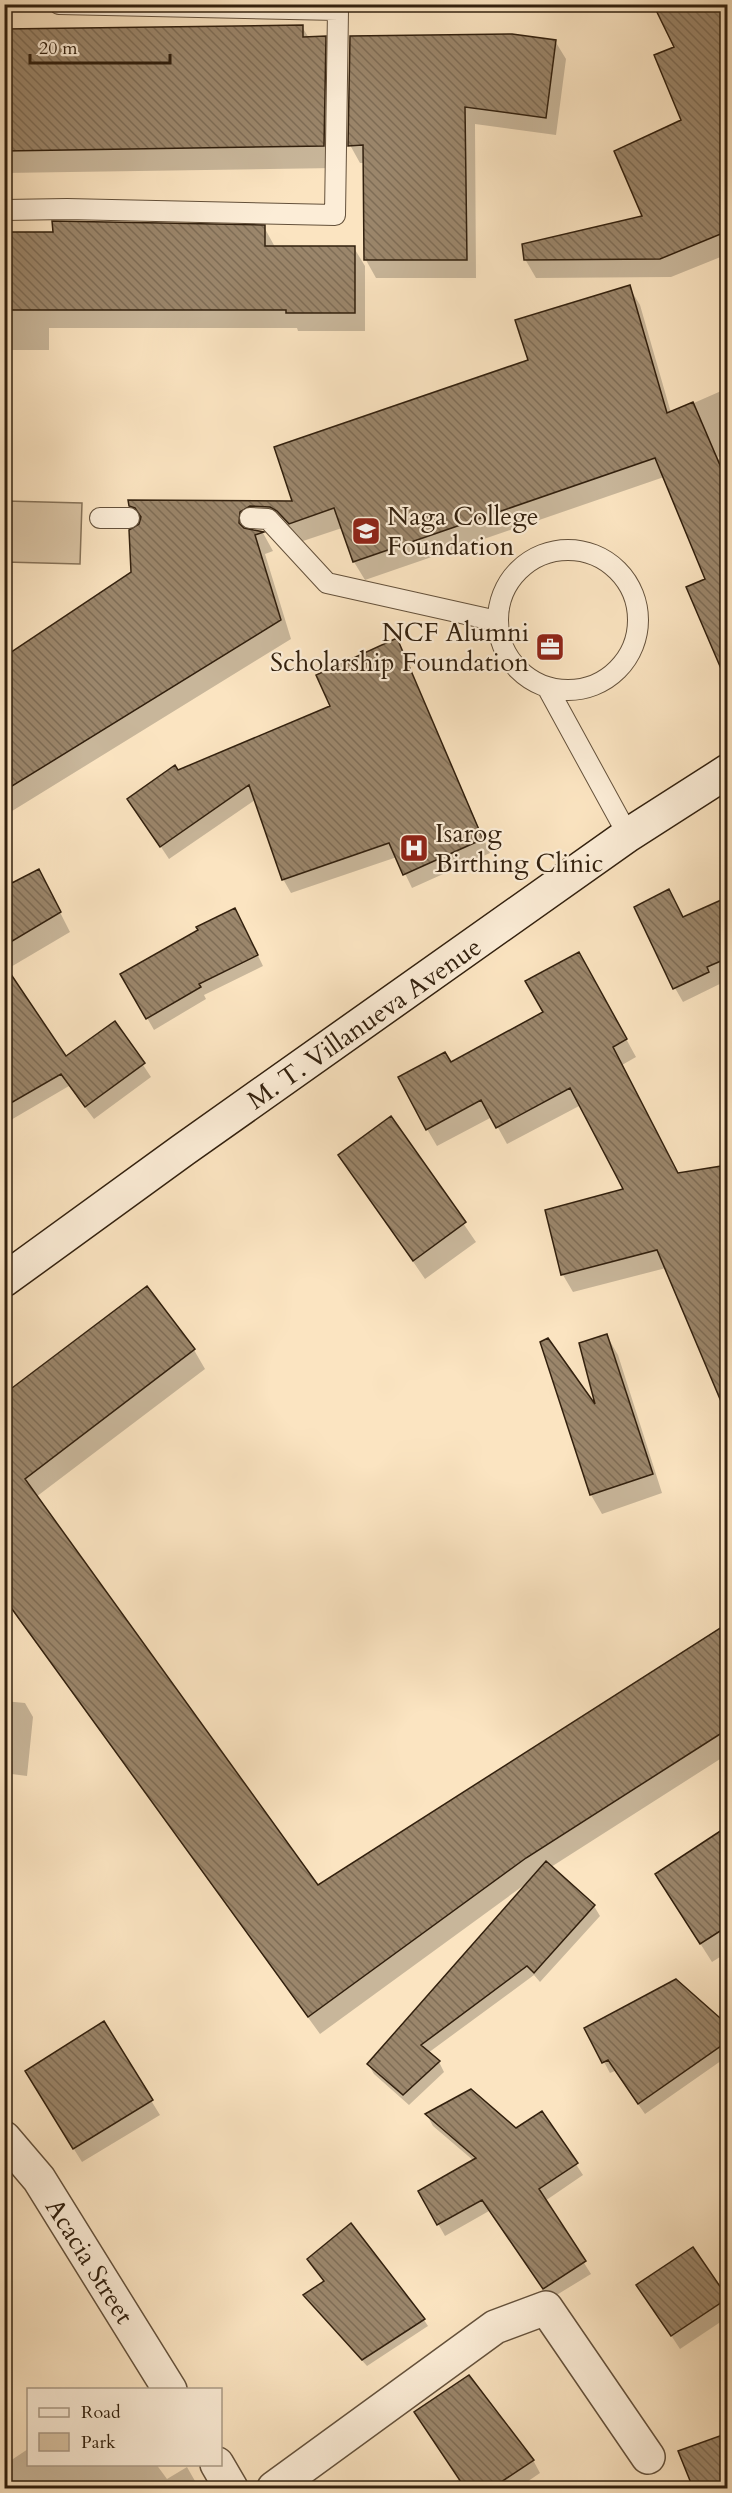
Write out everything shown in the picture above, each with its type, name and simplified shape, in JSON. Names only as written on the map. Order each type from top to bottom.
[{"type":"main road","name":"M. T. Villanueva Avenue","points":[[4,1280],[628,835],[728,771]]},
{"type":"main road","name":"Acacia Street","points":[[4,2138],[39,2179],[169,2388]]},
{"type":"main road","points":[[274,2488],[495,2327],[546,2308],[648,2457]]},
{"type":"main road","points":[[218,2466],[231,2488]]},
{"type":"lane","points":[[4,210],[79,209],[335,215],[338,10],[59,4]]},
{"type":"lane","points":[[100,518],[129,518]]},
{"type":"lane","points":[[250,518],[268,519],[327,583],[497,621]]},
{"type":"lane","points":[[568,549],[590,553],[610,563],[625,578],[635,598],[638,618],[635,640],[626,659],[611,676],[591,686],[569,690],[547,687],[527,677],[511,662],[501,642],[497,621],[501,598],[511,578],[526,562],[547,553],[568,549]]},
{"type":"lane","points":[[547,687],[628,835]]},
{"type":"green space","points":[[5,501],[82,503],[80,564],[5,562]]},
{"type":"building","points":[[653,4],[719,4],[728,20],[728,231],[660,259],[524,260],[522,244],[642,216],[614,151],[681,120],[654,55],[674,47]]},
{"type":"building","points":[[303,25],[303,37],[326,36],[324,146],[4,151],[4,29]]},
{"type":"building","points":[[512,34],[556,40],[546,118],[465,107],[467,260],[364,260],[363,145],[348,146],[350,36]]},
{"type":"building","points":[[52,221],[265,225],[265,246],[355,246],[355,313],[286,313],[286,310],[4,310],[4,232],[53,232]]},
{"type":"building","points":[[630,285],[667,413],[693,402],[728,484],[728,685],[686,587],[705,579],[655,458],[353,562],[334,508],[289,524],[270,507],[250,506],[240,512],[239,523],[244,528],[264,532],[255,535],[281,620],[4,791],[4,657],[131,572],[129,530],[139,524],[141,517],[135,508],[129,506],[128,500],[292,501],[274,447],[528,360],[515,320]]},
{"type":"building","points":[[397,638],[483,839],[403,875],[389,843],[282,880],[249,785],[160,847],[127,799],[175,765],[178,770],[330,706],[316,675]]},
{"type":"building","points":[[39,869],[61,912],[4,946],[4,887]]},
{"type":"building","points":[[669,889],[683,917],[728,897],[728,958],[707,967],[709,972],[673,989],[634,907]]},
{"type":"building","points":[[235,908],[258,955],[199,984],[201,987],[146,1019],[120,974],[198,930],[196,927]]},
{"type":"building","points":[[579,952],[627,1039],[613,1047],[678,1173],[728,1165],[728,1418],[657,1250],[561,1275],[545,1210],[623,1189],[570,1088],[496,1128],[481,1100],[426,1130],[398,1077],[445,1052],[451,1062],[543,1012],[525,981]]},
{"type":"building","points":[[4,964],[66,1056],[115,1021],[145,1063],[85,1107],[61,1074],[4,1107]]},
{"type":"building","points":[[391,1116],[466,1222],[413,1261],[338,1155]]},
{"type":"building","points":[[147,1286],[195,1349],[25,1479],[318,1885],[728,1623],[728,1729],[526,1858],[308,2017],[4,1598],[4,1394]]},
{"type":"building","points":[[607,1334],[653,1474],[590,1495],[540,1342],[548,1338],[595,1404],[579,1343]]},
{"type":"building","points":[[728,1826],[728,1926],[700,1944],[655,1874]]},
{"type":"building","points":[[546,1861],[595,1905],[534,1973],[527,1966],[421,2045],[440,2061],[403,2095],[367,2064]]},
{"type":"building","points":[[676,1979],[728,2025],[728,2041],[638,2104],[608,2060],[602,2063],[584,2028]]},
{"type":"building","points":[[104,2021],[153,2100],[73,2149],[25,2071]]},
{"type":"building","points":[[471,2089],[516,2128],[542,2111],[578,2163],[539,2189],[586,2261],[543,2289],[482,2200],[437,2225],[418,2191],[476,2158],[425,2114]]},
{"type":"building","points":[[351,2223],[425,2319],[362,2360],[303,2295],[324,2281],[307,2259]]},
{"type":"building","points":[[693,2247],[728,2298],[671,2336],[636,2285]]},
{"type":"building","points":[[469,2375],[534,2460],[492,2488],[465,2488],[414,2412]]},
{"type":"building","points":[[728,2433],[728,2483],[711,2488],[693,2488],[678,2451]]},
{"type":"place","name":"Naga College Foundation","points":[[366,531]]},
{"type":"place","name":"NCF Alumni Scholarship Foundation","points":[[550,647]]},
{"type":"place","name":"Isarog Birthing Clinic","points":[[414,848]]}]
